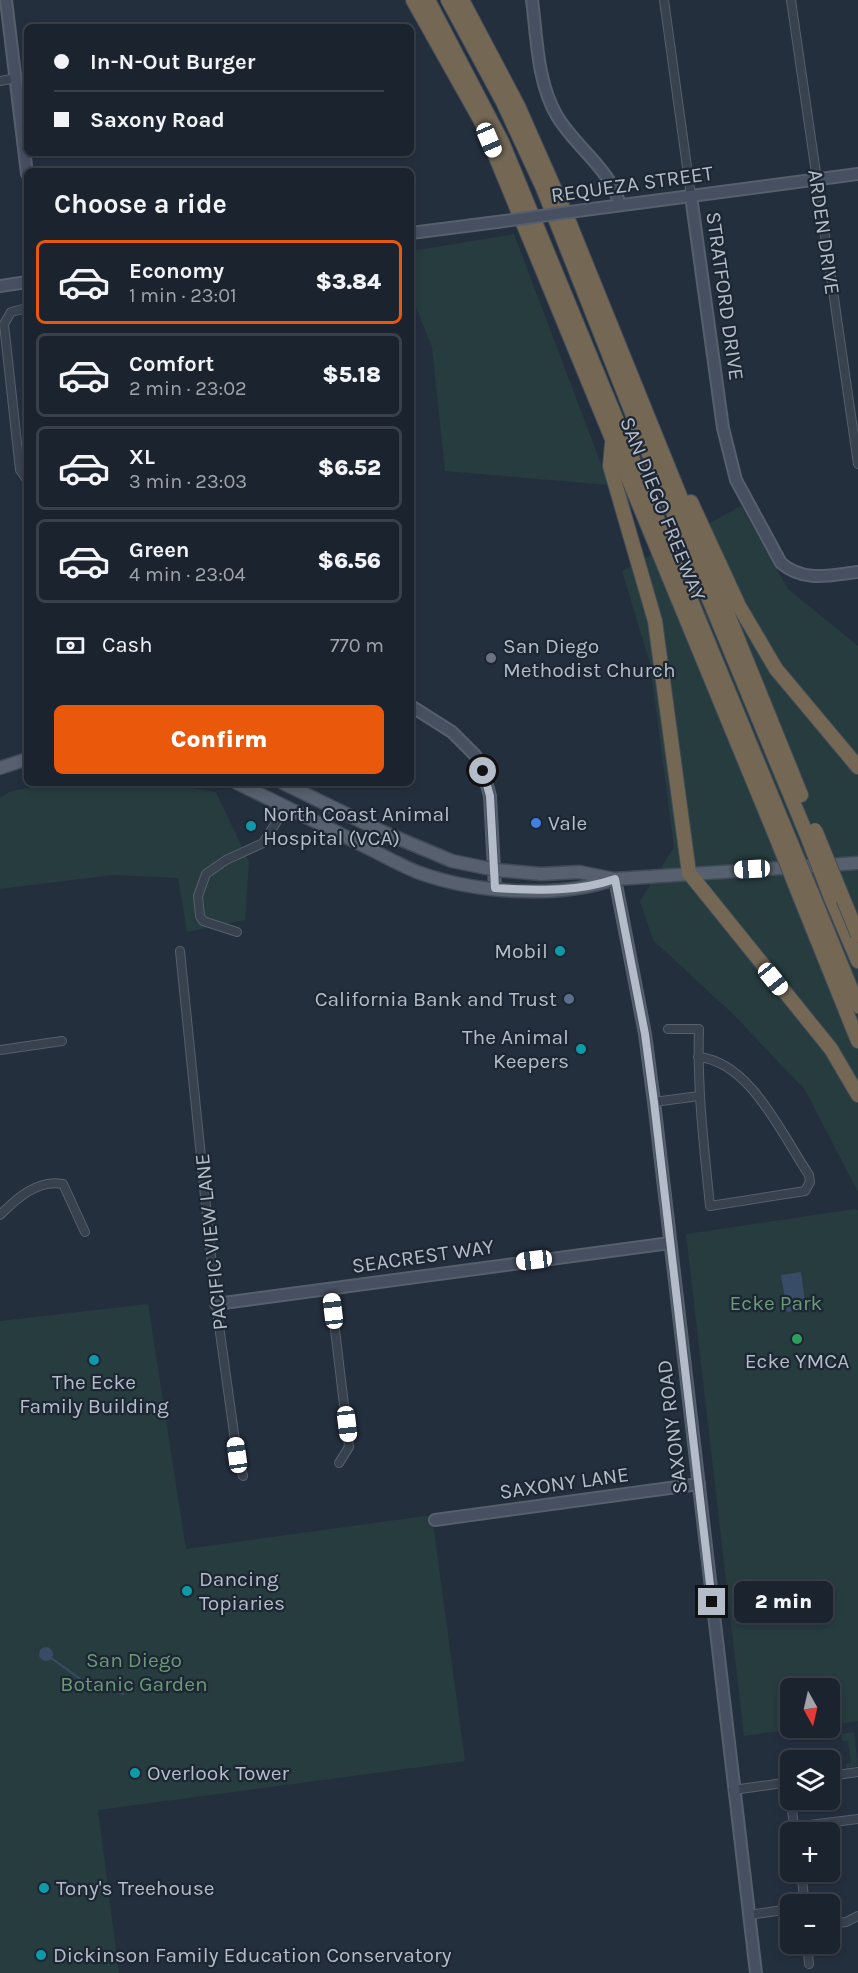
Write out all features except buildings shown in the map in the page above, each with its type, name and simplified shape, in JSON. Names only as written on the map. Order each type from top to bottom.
[{"type":"highway","name":"SAN DIEGO FREEWAY","points":[[413,0],[480,121],[547,278],[612,442],[805,891],[858,1041]]},
{"type":"highway","points":[[428,0],[502,142],[785,843]]},
{"type":"highway","points":[[448,0],[503,102],[543,188],[640,434],[811,832],[831,898],[858,962]]},
{"type":"highway","name":"SAN DIEGO FREEWAY","points":[[462,0],[518,106],[567,217],[811,832],[858,935]]},
{"type":"highway","points":[[611,328],[739,606],[776,669],[858,767]]},
{"type":"highway","points":[[612,442],[610,466],[656,621],[689,873],[831,1048],[858,1095]]},
{"type":"highway","points":[[805,891],[858,1006]]},
{"type":"main road","points":[[0,768],[24,760]]},
{"type":"main road","points":[[243,786],[417,872],[457,883],[495,888],[555,891],[590,888],[615,879],[858,863]]},
{"type":"main road","points":[[289,786],[419,849],[452,861],[496,870],[541,874],[579,872],[615,879]]},
{"type":"street","points":[[6,0],[24,148]]},
{"type":"street","points":[[532,0],[543,81],[556,115],[572,137],[603,169],[617,194],[620,205]]},
{"type":"street","name":"STRATFORD DRIVE","points":[[664,0],[723,428],[736,480],[781,563],[800,575],[813,577],[858,572]]},
{"type":"street","name":"ARDEN DRIVE","points":[[791,0],[858,464]]},
{"type":"street","points":[[0,81],[16,78]]},
{"type":"street","name":"REQUEZA STREET","points":[[414,234],[858,174]]},
{"type":"street","points":[[0,286],[24,282]]},
{"type":"street","points":[[24,309],[11,312],[4,324],[20,470],[24,476]]},
{"type":"street","points":[[414,708],[452,732],[476,755],[490,796],[496,870],[495,888]]},
{"type":"street","points":[[237,932],[203,921],[198,906],[200,885],[213,867],[263,843],[286,807]]},
{"type":"street","name":"SAXONY ROAD","points":[[615,879],[645,1034],[654,1102],[756,1973]]},
{"type":"street","name":"PACIFIC VIEW LANE","points":[[180,951],[216,1304],[237,1455],[243,1476]]},
{"type":"street","points":[[668,1029],[699,1029],[698,1057],[699,1096],[710,1206],[800,1194],[805,1191],[810,1182],[809,1175],[748,1082],[725,1064],[698,1057]]},
{"type":"street","points":[[0,1050],[62,1041]]},
{"type":"street","points":[[654,1102],[699,1096]]},
{"type":"street","points":[[0,1215],[16,1199],[46,1182],[63,1184],[85,1232]]},
{"type":"street","name":"SEACREST WAY","points":[[216,1304],[670,1243]]},
{"type":"street","points":[[330,1288],[350,1447],[339,1463]]},
{"type":"street","name":"SAXONY LANE","points":[[435,1520],[699,1484]]},
{"type":"street","points":[[840,1775],[858,1772]]},
{"type":"street","points":[[733,1790],[780,1783]]},
{"type":"street","points":[[840,1822],[858,1819]]},
{"type":"street","points":[[749,1915],[780,1910]]},
{"type":"street","points":[[840,1923],[858,1916]]},
{"type":"street","points":[[808,1954],[809,1964]]},
{"type":"green space","points":[[514,234],[609,485],[445,471],[432,347],[414,302],[414,251]]},
{"type":"green space","points":[[741,506],[788,589],[858,646],[858,1192],[805,1090],[735,1016],[653,940],[640,901],[674,847],[650,663],[622,571]]},
{"type":"green space","points":[[40,786],[179,786],[216,792],[249,862],[245,920],[187,932],[178,878],[113,875],[0,889],[0,798],[11,791]]},
{"type":"green space","name":"Ecke Park","points":[[858,1210],[858,1721],[840,1724],[840,1678],[780,1678],[780,1731],[744,1736],[686,1234]]},
{"type":"green space","name":"San Diego Botanic Garden","points":[[148,1304],[186,1549],[432,1515],[465,1761],[98,1810],[119,1973],[0,1973],[0,1321]]},
{"type":"green space","points":[[854,1732],[858,1766],[846,1768],[846,1764],[851,1763],[848,1741],[842,1741],[841,1734]]},
{"type":"water","points":[[801,1272],[806,1309],[787,1312],[781,1275]]},
{"type":"water","points":[[43,1647],[49,1647],[53,1654],[49,1661],[43,1661],[39,1657],[39,1651]]},
{"type":"waterway","points":[[51,1658],[83,1681],[123,1694]]},
{"type":"place","name":"San Diego Methodist Church","points":[[491,658]]},
{"type":"place","name":"Vale","points":[[536,823]]},
{"type":"place","name":"North Coast Animal Hospital (VCA)","points":[[251,826]]},
{"type":"place","name":"Mobil","points":[[560,951]]},
{"type":"place","name":"California Bank and Trust","points":[[569,999]]},
{"type":"place","name":"The Animal Keepers","points":[[581,1049]]},
{"type":"place","name":"Ecke YMCA","points":[[797,1339]]},
{"type":"place","name":"The Ecke Family Building","points":[[94,1360]]},
{"type":"place","name":"Dancing Topiaries","points":[[187,1591]]},
{"type":"place","name":"Overlook Tower","points":[[135,1773]]},
{"type":"place","name":"Tony's Treehouse","points":[[44,1888]]},
{"type":"place","name":"Dickinson Family Education Conservatory","points":[[41,1955]]},
{"type":"route","points":[[483,771],[490,796],[496,870],[495,888],[555,891],[590,888],[615,879],[645,1034],[712,1602]]}]
